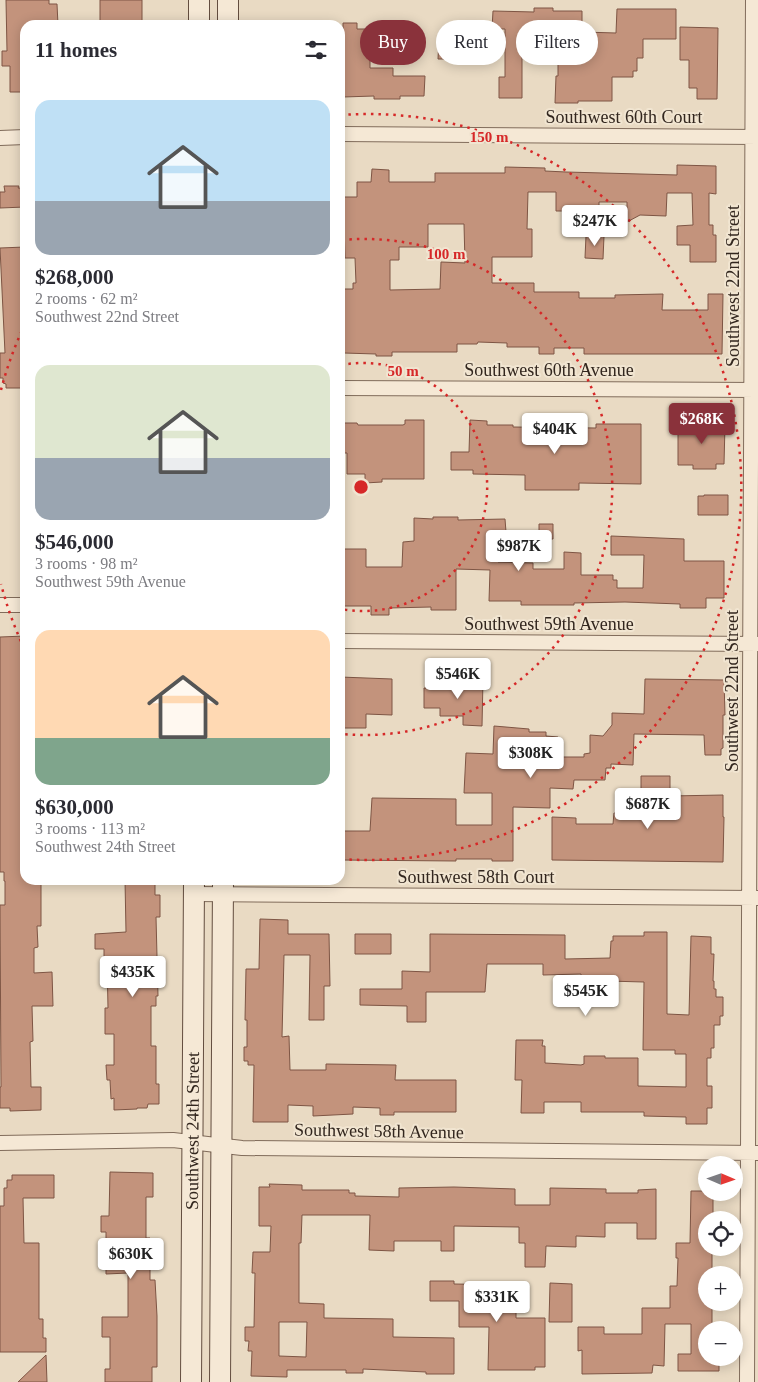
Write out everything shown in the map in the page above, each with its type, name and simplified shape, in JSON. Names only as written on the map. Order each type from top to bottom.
[{"type":"main road","points":[[199,0],[199,20]]},
{"type":"main road","points":[[228,0],[228,20]]},
{"type":"main road","name":"Southwest 24th Street","points":[[191,1382],[194,1141],[194,887]]},
{"type":"main road","name":"Southwest 24th Street","points":[[220,1382],[223,887]]},
{"type":"street","name":"Southwest 22nd Street","points":[[747,1382],[753,1153],[755,137],[753,0]]},
{"type":"street","name":"Southwest 60th Court","points":[[345,134],[755,137]]},
{"type":"street","points":[[0,138],[20,137]]},
{"type":"street","name":"Southwest 60th Avenue","points":[[345,388],[755,390]]},
{"type":"street","points":[[0,606],[20,605]]},
{"type":"street","name":"Southwest 59th Avenue","points":[[345,641],[754,644]]},
{"type":"street","name":"Southwest 58th Court","points":[[194,887],[753,898]]},
{"type":"street","name":"Southwest 58th Avenue","points":[[0,1143],[173,1140],[242,1148],[753,1153]]},
{"type":"building","points":[[6,0],[49,0],[49,4],[57,4],[58,20],[20,20],[20,92],[10,92],[10,66],[2,66],[2,51],[7,51]]},
{"type":"building","points":[[100,0],[142,0],[142,20],[100,20]]},
{"type":"building","points":[[534,8],[553,8],[553,11],[582,11],[582,20],[516,20],[516,65],[522,65],[522,98],[499,98],[499,77],[505,77],[506,20],[492,20],[493,11],[534,12]]},
{"type":"building","points":[[617,9],[676,9],[676,39],[643,39],[643,58],[637,58],[637,71],[633,71],[633,77],[612,77],[612,101],[555,103],[556,76],[558,76],[558,65],[598,65],[598,32],[616,33]]},
{"type":"building","points":[[345,23],[357,23],[357,29],[360,29],[360,65],[370,65],[370,68],[393,68],[393,76],[425,76],[424,96],[400,96],[400,99],[374,99],[374,96],[345,97]]},
{"type":"building","points":[[680,27],[718,28],[717,99],[697,99],[697,88],[689,88],[689,60],[680,60]]},
{"type":"building","points":[[677,165],[716,166],[716,194],[709,193],[709,225],[713,225],[713,235],[716,235],[716,262],[690,262],[690,245],[677,245],[677,226],[693,225],[692,193],[667,193],[666,216],[640,215],[627,222],[627,202],[599,202],[599,206],[595,206],[595,234],[564,233],[565,211],[556,211],[556,192],[528,192],[527,229],[532,229],[532,257],[492,257],[492,283],[534,283],[534,292],[579,292],[579,298],[615,298],[615,295],[663,294],[662,310],[708,310],[708,294],[723,294],[722,354],[584,354],[584,348],[554,348],[554,354],[539,354],[539,347],[507,347],[507,343],[478,342],[477,344],[457,344],[457,352],[392,352],[392,356],[345,353],[345,289],[353,289],[353,283],[356,283],[355,258],[345,258],[345,197],[357,197],[357,182],[371,182],[372,169],[389,170],[389,182],[435,182],[435,173],[505,173],[505,167],[545,168],[545,171],[677,175]],"holes":[[[428,224],[464,224],[465,263],[441,262],[440,289],[390,290],[390,260],[399,260],[399,247],[428,247]]]},
{"type":"building","points":[[4,186],[19,186],[20,207],[0,208],[0,192],[5,192]]},
{"type":"building","points":[[586,236],[604,236],[603,259],[585,258]]},
{"type":"building","points":[[20,247],[20,388],[6,388],[3,378],[0,378],[0,353],[5,353],[0,248]]},
{"type":"building","points":[[700,419],[716,420],[716,425],[725,425],[724,464],[716,464],[716,469],[693,469],[693,465],[678,465],[678,425],[700,425]]},
{"type":"building","points":[[405,420],[424,420],[424,479],[382,479],[382,482],[365,483],[365,474],[347,474],[345,423],[357,423],[358,425],[405,424]]},
{"type":"building","points":[[470,420],[487,421],[487,425],[513,425],[513,427],[596,428],[596,424],[641,424],[641,484],[579,483],[579,490],[525,490],[525,475],[473,474],[473,470],[451,470],[451,452],[469,452]]},
{"type":"building","points":[[728,495],[728,515],[698,515],[698,496]]},
{"type":"building","points":[[433,517],[458,517],[458,520],[505,519],[506,532],[499,532],[498,562],[533,563],[533,569],[564,569],[564,552],[581,553],[581,575],[613,575],[613,580],[617,580],[617,588],[643,588],[644,555],[611,555],[611,536],[684,539],[684,561],[724,561],[724,598],[706,598],[706,608],[680,608],[680,604],[625,602],[574,603],[574,605],[521,605],[521,601],[489,601],[490,570],[456,569],[456,610],[431,610],[431,607],[389,608],[389,615],[371,615],[371,606],[345,606],[345,549],[366,549],[366,567],[402,567],[403,542],[414,541],[414,518],[433,519]]},
{"type":"building","points":[[539,524],[553,524],[553,539],[539,539]]},
{"type":"building","points":[[20,636],[20,885],[41,885],[41,926],[37,926],[38,947],[34,948],[34,973],[52,972],[53,1006],[32,1006],[33,1041],[30,1042],[31,1087],[41,1087],[41,1110],[10,1111],[10,1108],[0,1108],[0,905],[5,905],[5,881],[4,872],[0,872],[0,637]]},
{"type":"building","points":[[345,677],[392,679],[392,715],[366,714],[366,728],[345,728]]},
{"type":"building","points":[[464,679],[483,679],[482,726],[463,725],[463,716],[440,716],[440,708],[424,708],[424,688],[433,688],[433,684],[446,685],[446,682],[464,683]]},
{"type":"building","points":[[645,679],[724,680],[725,715],[723,715],[723,748],[721,749],[721,755],[705,755],[704,735],[634,734],[633,765],[611,764],[611,768],[606,768],[605,780],[574,780],[573,789],[550,788],[550,808],[513,807],[513,861],[492,861],[492,859],[456,859],[456,861],[345,860],[345,831],[370,831],[372,798],[456,799],[456,825],[492,825],[492,793],[464,793],[466,753],[493,754],[494,726],[529,729],[529,732],[546,732],[546,736],[558,737],[558,757],[584,757],[584,754],[590,753],[590,735],[603,736],[612,725],[612,713],[644,714]]},
{"type":"building","points":[[641,776],[670,776],[670,796],[723,795],[723,862],[552,860],[552,817],[576,818],[576,824],[613,824],[614,813],[623,813],[623,807],[641,807]]},
{"type":"building","points":[[125,885],[155,885],[155,895],[160,895],[160,917],[156,917],[158,996],[156,996],[156,1006],[151,1006],[151,1046],[156,1046],[156,1084],[159,1084],[159,1104],[148,1104],[147,1108],[114,1110],[114,1098],[111,1099],[110,1080],[107,1080],[106,1065],[114,1065],[114,1034],[105,1034],[105,1008],[108,1008],[107,958],[104,958],[104,949],[95,949],[95,934],[126,932]]},
{"type":"building","points":[[260,919],[288,920],[288,934],[329,934],[330,986],[324,986],[324,1020],[309,1020],[310,955],[284,955],[282,1037],[289,1036],[290,1070],[326,1070],[326,1064],[396,1065],[395,1080],[456,1080],[456,1112],[394,1112],[394,1115],[380,1115],[380,1108],[353,1107],[353,1114],[313,1116],[313,1106],[288,1105],[288,1122],[253,1122],[254,1065],[248,1065],[248,1061],[244,1061],[244,1047],[247,1047],[247,1020],[245,1020],[246,969],[259,969]]},
{"type":"building","points":[[644,932],[667,932],[667,1014],[689,1015],[691,936],[711,937],[711,954],[714,954],[714,989],[716,989],[716,997],[723,997],[723,1016],[720,1016],[720,1025],[714,1025],[714,1048],[711,1048],[711,1058],[707,1058],[707,1086],[712,1086],[712,1108],[707,1108],[707,1124],[686,1124],[686,1117],[644,1116],[644,1112],[581,1112],[581,1102],[544,1102],[544,1113],[521,1113],[522,1080],[515,1080],[516,1040],[543,1040],[542,1046],[545,1046],[545,1063],[581,1065],[584,1064],[584,1056],[638,1058],[638,1086],[686,1087],[686,1054],[675,1054],[675,1050],[643,1050],[644,982],[607,981],[607,1006],[581,1006],[581,974],[543,975],[543,964],[487,964],[485,992],[426,992],[426,1022],[407,1022],[407,1006],[360,1005],[360,989],[402,989],[402,971],[430,972],[430,934],[565,935],[565,959],[610,958],[613,936],[644,936]]},
{"type":"building","points":[[355,934],[391,934],[391,954],[355,954]]},
{"type":"building","points":[[110,1172],[153,1173],[153,1197],[146,1197],[146,1238],[150,1238],[150,1280],[155,1280],[157,1316],[157,1367],[152,1367],[152,1382],[105,1382],[105,1369],[110,1369],[110,1337],[102,1337],[102,1317],[128,1317],[128,1273],[106,1274],[106,1232],[101,1232],[101,1216],[109,1216]]},
{"type":"building","points":[[12,1175],[54,1175],[54,1198],[23,1198],[24,1243],[39,1243],[39,1319],[43,1319],[43,1338],[46,1338],[46,1352],[0,1352],[0,1206],[4,1206],[4,1188],[7,1188],[7,1180],[12,1180]]},
{"type":"building","points":[[269,1184],[302,1185],[302,1190],[349,1190],[349,1193],[355,1193],[355,1196],[399,1197],[399,1188],[515,1189],[515,1205],[550,1205],[550,1188],[606,1189],[606,1193],[638,1193],[638,1190],[656,1189],[656,1239],[637,1239],[637,1223],[605,1223],[605,1237],[576,1236],[576,1247],[546,1246],[545,1267],[525,1267],[525,1243],[519,1243],[519,1227],[454,1226],[454,1251],[441,1251],[441,1241],[394,1241],[394,1251],[369,1250],[370,1215],[302,1215],[301,1243],[299,1243],[299,1303],[324,1304],[324,1318],[393,1319],[393,1337],[454,1338],[454,1374],[426,1374],[426,1372],[363,1369],[363,1373],[346,1373],[346,1370],[287,1370],[287,1377],[251,1376],[252,1351],[248,1351],[249,1341],[245,1341],[245,1327],[254,1327],[255,1273],[252,1273],[253,1252],[270,1252],[271,1226],[259,1226],[259,1187],[270,1187]],"holes":[[[279,1322],[307,1322],[306,1357],[279,1356]]]},
{"type":"building","points":[[691,1191],[698,1191],[698,1201],[713,1201],[713,1211],[698,1211],[698,1256],[712,1256],[712,1266],[698,1266],[698,1311],[712,1311],[712,1321],[698,1321],[698,1366],[719,1366],[719,1371],[678,1371],[678,1354],[691,1354],[691,1324],[665,1324],[664,1366],[653,1365],[652,1373],[582,1374],[582,1350],[578,1351],[578,1327],[604,1327],[604,1334],[642,1334],[642,1308],[670,1308],[670,1286],[677,1286],[678,1258],[676,1258],[676,1243],[690,1243]]},
{"type":"building","points":[[430,1281],[454,1281],[454,1284],[516,1285],[516,1318],[545,1318],[545,1367],[535,1367],[535,1370],[488,1370],[489,1327],[459,1327],[459,1301],[430,1301]]},
{"type":"building","points":[[550,1283],[572,1284],[572,1322],[549,1322]]},
{"type":"building","points":[[46,1355],[47,1382],[18,1382]]}]
